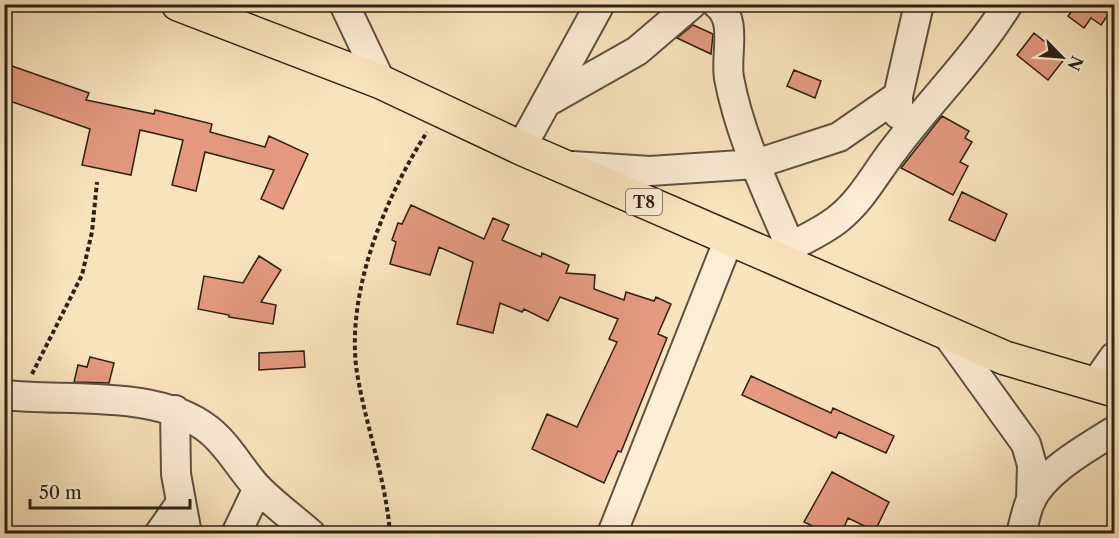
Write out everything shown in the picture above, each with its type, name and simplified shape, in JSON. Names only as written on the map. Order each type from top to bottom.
[{"type":"highway","name":"T8","points":[[178,4],[381,82],[521,148],[729,239],[780,252],[946,333],[1005,358],[1105,387]]},
{"type":"street","points":[[344,4],[381,82]]},
{"type":"street","points":[[547,102],[625,57],[692,4]]},
{"type":"street","points":[[717,4],[725,10],[729,21],[729,76],[739,120],[756,164],[780,252],[815,235],[839,219],[861,198],[894,149],[985,39],[1008,4]]},
{"type":"street","points":[[894,149],[898,96],[919,4]]},
{"type":"street","points":[[598,10],[603,40],[609,49],[625,57]]},
{"type":"street","points":[[521,148],[598,10]]},
{"type":"street","points":[[561,165],[650,171],[756,164],[839,137],[898,96]]},
{"type":"street","points":[[612,534],[729,239]]},
{"type":"street","points":[[946,333],[1026,444],[1032,465],[1031,501],[1022,534]]},
{"type":"street","points":[[1105,387],[1114,357]]},
{"type":"street","points":[[13,396],[151,404],[175,410],[196,420],[222,442],[258,488],[311,534]]},
{"type":"street","points":[[175,410],[174,447],[180,504],[187,534]]},
{"type":"street","points":[[1031,501],[1066,461],[1114,431]]},
{"type":"street","points":[[236,534],[258,488]]},
{"type":"street","points":[[159,534],[180,504]]},
{"type":"path","points":[[390,534],[387,503],[358,374],[354,324],[368,266],[394,193],[408,163],[441,111]]},
{"type":"path","points":[[13,396],[82,275],[92,231],[97,182]]},
{"type":"building","points":[[1071,4],[1101,4],[1110,12],[1101,25],[1091,18],[1084,28],[1068,16],[1075,7]]},
{"type":"building","points":[[693,25],[713,34],[711,54],[677,38]]},
{"type":"building","points":[[1034,33],[1065,58],[1048,80],[1017,55]]},
{"type":"building","points":[[9,65],[89,93],[86,100],[154,114],[155,110],[212,124],[210,132],[265,147],[269,136],[308,154],[283,209],[261,199],[274,170],[205,152],[196,191],[172,185],[183,140],[140,130],[131,175],[82,165],[90,129],[4,99],[4,76]]},
{"type":"building","points":[[794,70],[821,81],[815,98],[787,86]]},
{"type":"building","points":[[942,116],[969,131],[965,138],[972,142],[960,162],[968,166],[953,195],[901,168]]},
{"type":"building","points":[[962,192],[1007,214],[995,241],[949,220]]},
{"type":"building","points":[[411,205],[484,239],[493,218],[509,225],[502,240],[541,257],[542,253],[569,265],[566,273],[595,275],[594,289],[624,300],[626,292],[654,301],[656,297],[671,304],[658,334],[667,338],[621,452],[618,451],[604,483],[532,449],[547,414],[577,427],[617,342],[609,339],[618,319],[560,297],[548,321],[524,309],[522,312],[500,303],[493,333],[457,324],[473,262],[439,247],[430,275],[390,264],[396,242],[392,240],[398,223],[402,224]]},
{"type":"building","points":[[259,256],[281,270],[261,302],[276,305],[273,324],[198,309],[204,276],[243,283]]},
{"type":"building","points":[[304,351],[305,367],[259,370],[259,353]]},
{"type":"building","points":[[90,357],[114,363],[109,383],[74,382],[78,365],[87,367]]},
{"type":"building","points":[[751,376],[831,413],[833,408],[894,436],[886,453],[839,432],[836,438],[742,395]]},
{"type":"building","points":[[832,472],[889,502],[875,531],[848,518],[841,534],[829,534],[804,522]]}]
